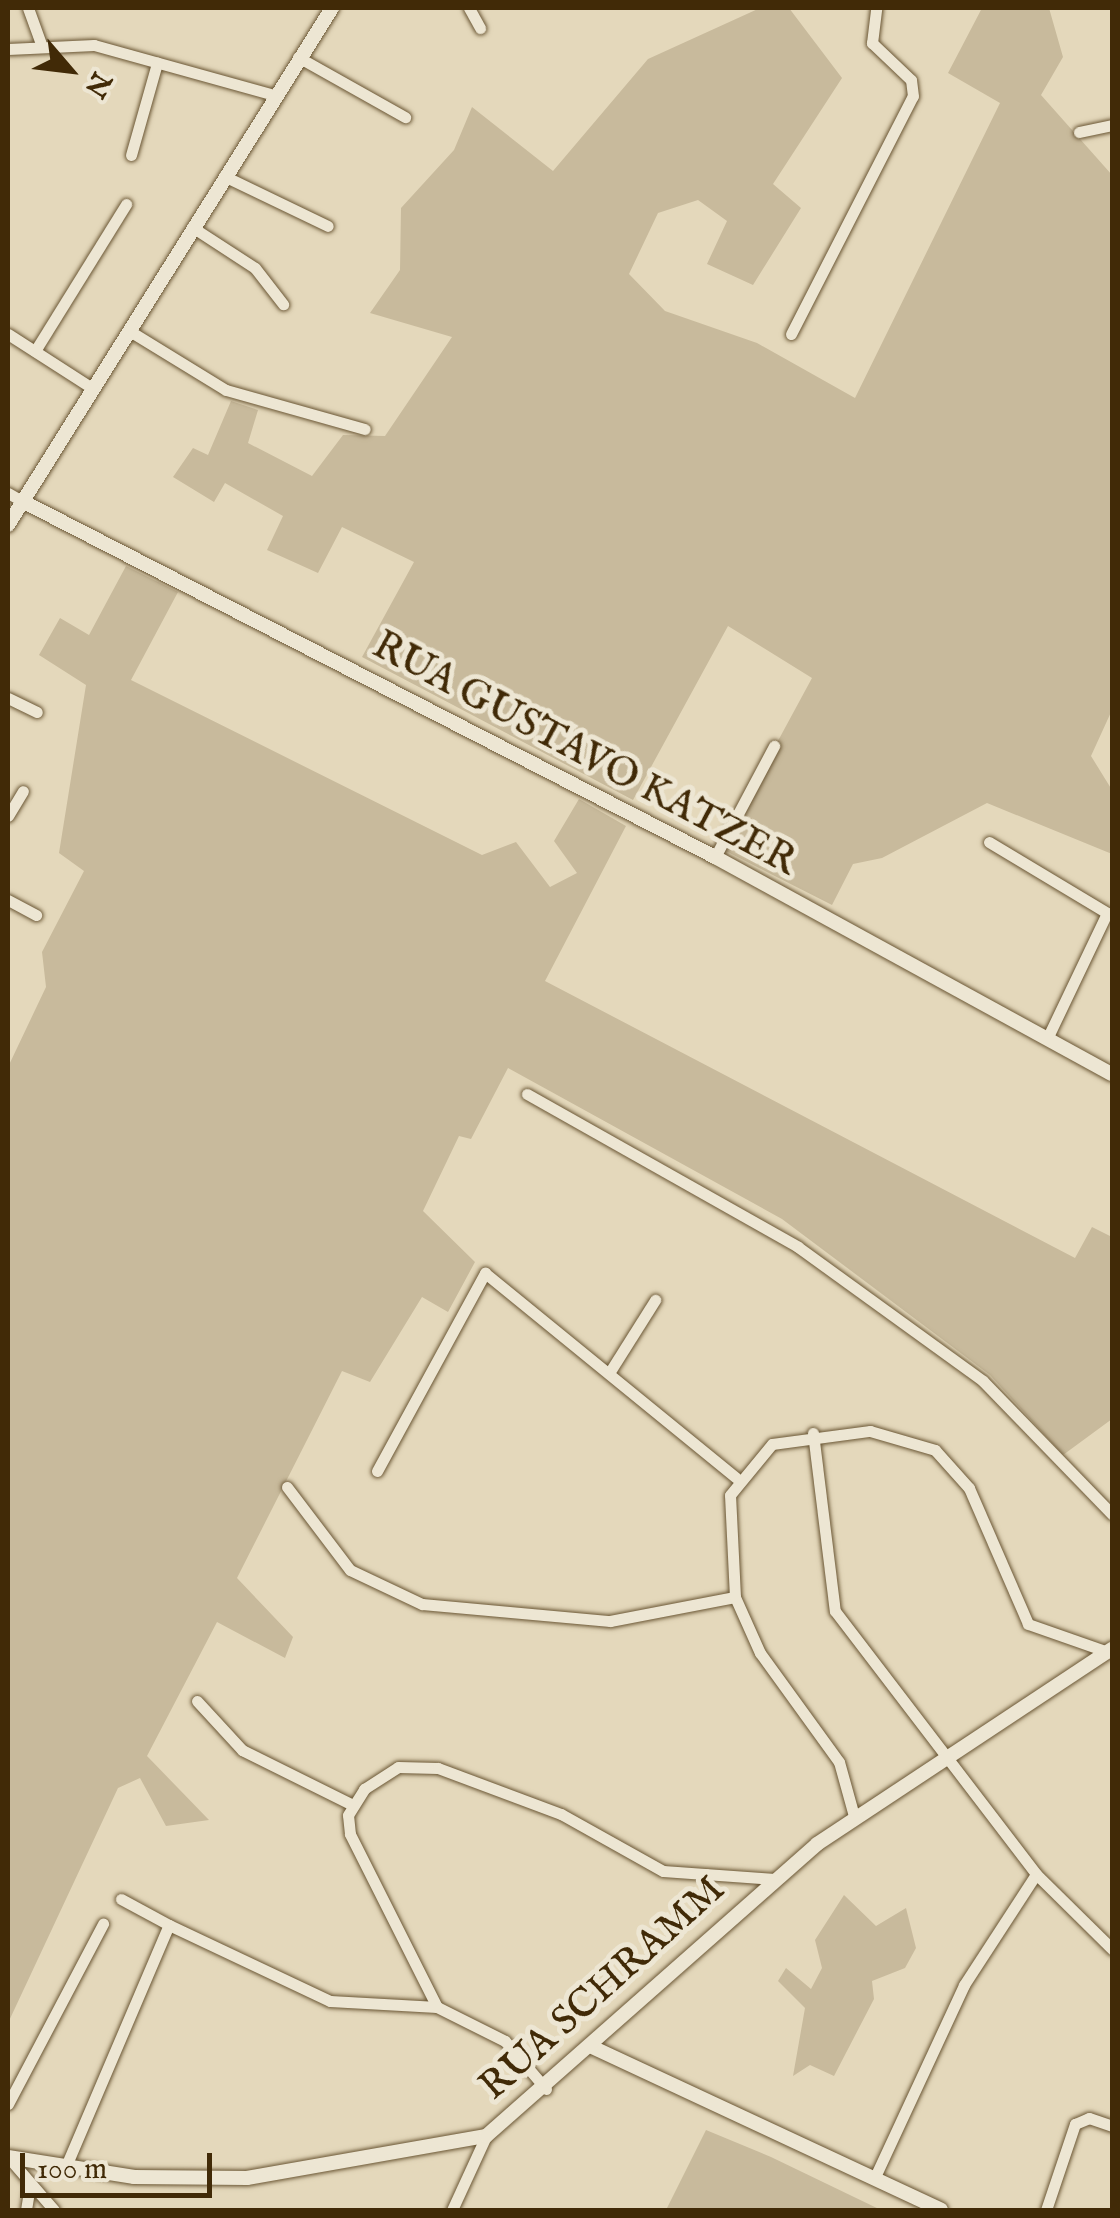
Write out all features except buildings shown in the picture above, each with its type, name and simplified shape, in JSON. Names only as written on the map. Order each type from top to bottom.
[{"type":"street","points":[[28,8],[41,43]]},
{"type":"street","points":[[8,525],[331,8]]},
{"type":"street","points":[[469,8],[480,28]]},
{"type":"street","points":[[790,334],[914,96],[911,80],[872,43],[876,8]]},
{"type":"street","points":[[8,49],[41,43],[157,63],[274,95]]},
{"type":"street","points":[[298,57],[405,117]]},
{"type":"street","points":[[132,155],[157,63]]},
{"type":"street","points":[[1079,132],[1112,125]]},
{"type":"street","points":[[224,176],[328,226]]},
{"type":"street","points":[[35,351],[126,204]]},
{"type":"street","points":[[192,227],[255,268],[283,304]]},
{"type":"street","points":[[128,330],[226,390],[365,429]]},
{"type":"street","points":[[8,334],[92,388]]},
{"type":"street","points":[[8,494],[22,502]]},
{"type":"street","name":"RUA GUSTAVO KATZER","points":[[22,502],[715,858],[1112,1074]]},
{"type":"street","points":[[8,698],[37,712]]},
{"type":"street","points":[[715,858],[774,746]]},
{"type":"street","points":[[8,816],[23,791]]},
{"type":"street","points":[[988,842],[1108,913],[1047,1039]]},
{"type":"street","points":[[8,900],[36,915]]},
{"type":"street","points":[[528,1094],[718,1195],[814,1258],[983,1381],[1112,1514]]},
{"type":"street","points":[[377,1471],[479,1275],[499,1278],[736,1478]]},
{"type":"street","points":[[612,1370],[655,1300]]},
{"type":"street","points":[[854,1816],[839,1762],[760,1652],[735,1597],[727,1526],[736,1478],[772,1444],[814,1433],[888,1432],[935,1450],[969,1488],[1028,1624],[1110,1650]]},
{"type":"street","points":[[814,1433],[828,1596],[1036,1874],[1111,1943]]},
{"type":"street","points":[[287,1487],[350,1570],[422,1604],[610,1621],[735,1597]]},
{"type":"street","name":"RUA SCHRAMM","points":[[8,2157],[66,2166],[247,2178],[486,2136],[546,2089],[775,1878],[854,1816],[944,1754],[1110,1650]]},
{"type":"street","points":[[197,1701],[242,1750],[351,1804]]},
{"type":"street","points":[[351,1804],[398,1767],[438,1768],[561,1814],[663,1870],[775,1878]]},
{"type":"street","points":[[351,1804],[354,1845],[437,2008]]},
{"type":"street","points":[[874,2179],[964,1985],[1036,1874]]},
{"type":"street","points":[[121,1899],[169,1926],[330,2001],[437,2008],[505,2041],[546,2089]]},
{"type":"street","points":[[8,2104],[103,1924]]},
{"type":"street","points":[[66,2166],[169,1926]]},
{"type":"street","points":[[592,2047],[941,2210]]},
{"type":"street","points":[[1046,2210],[1080,2120],[1112,2126]]},
{"type":"street","points":[[452,2210],[486,2136]]},
{"type":"street","points":[[8,2157],[54,2210]]},
{"type":"street","points":[[26,2210],[30,2186]]},
{"type":"shaded area","points":[[760,8],[789,8],[842,78],[773,184],[801,208],[753,285],[707,264],[727,221],[698,200],[658,213],[629,274],[665,311],[757,343],[855,398],[1000,103],[948,73],[982,8],[1049,8],[1063,57],[1041,95],[1112,175],[1112,710],[1091,756],[1112,790],[1112,854],[987,803],[882,858],[853,864],[832,905],[720,848],[812,678],[728,626],[633,800],[362,657],[414,562],[342,527],[318,573],[267,550],[283,516],[225,483],[214,502],[173,477],[193,448],[208,455],[231,401],[258,410],[248,443],[312,476],[343,435],[385,436],[452,337],[370,313],[400,270],[401,208],[454,150],[472,107],[553,171],[648,59]]},
{"type":"shaded area","points":[[126,566],[178,592],[131,680],[482,855],[516,842],[550,887],[577,873],[554,841],[579,799],[626,826],[545,981],[1075,1258],[1092,1227],[1112,1237],[1112,1419],[1063,1455],[990,1375],[782,1219],[508,1068],[471,1139],[459,1136],[423,1211],[475,1262],[448,1312],[422,1297],[370,1382],[342,1371],[237,1578],[293,1637],[285,1658],[217,1622],[147,1756],[209,1820],[166,1826],[140,1778],[118,1788],[8,2023],[8,1067],[46,987],[42,952],[84,871],[59,853],[86,685],[39,655],[60,618],[89,635]]},
{"type":"shaded area","points":[[844,1895],[876,1926],[906,1908],[916,1948],[905,1968],[872,1981],[874,1999],[834,2076],[810,2065],[793,2076],[805,2008],[778,1981],[786,1968],[811,1989],[822,1968],[815,1940]]},
{"type":"shaded area","points":[[706,2130],[771,2157],[881,2210],[666,2210]]}]
